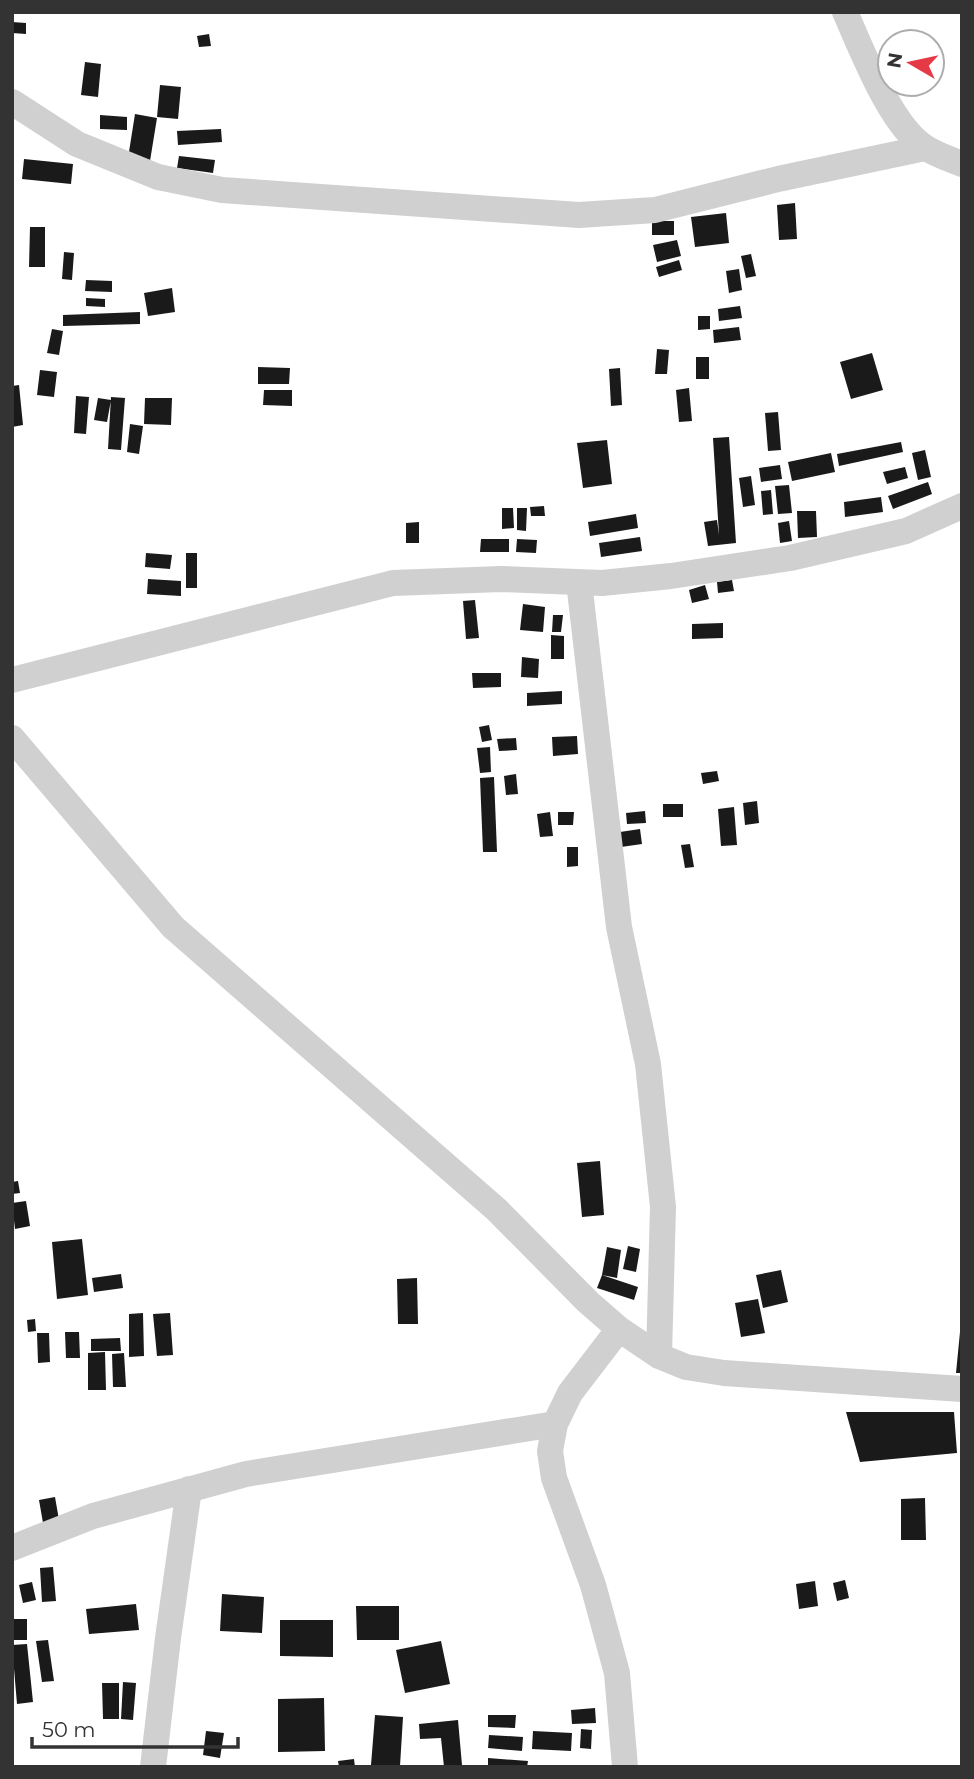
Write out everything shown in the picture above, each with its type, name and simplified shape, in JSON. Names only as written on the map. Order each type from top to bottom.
[{"type":"street","points":[[845,12],[903,129],[925,148],[962,164]]},
{"type":"street","points":[[12,102],[77,144],[158,177],[222,190],[579,215],[655,210],[778,179],[925,148]]},
{"type":"street","points":[[12,680],[393,583],[501,579],[602,583],[671,576],[790,558],[906,531],[962,506]]},
{"type":"street","points":[[579,582],[619,928],[648,1064],[663,1207],[659,1356]]},
{"type":"street","points":[[12,738],[173,927],[497,1210],[588,1302],[619,1329],[659,1356],[686,1367],[724,1373],[962,1389]]},
{"type":"street","points":[[619,1329],[570,1393],[555,1424],[550,1451],[554,1478],[593,1585],[617,1673],[625,1767]]},
{"type":"street","points":[[12,1548],[93,1516],[246,1474],[555,1424]]},
{"type":"street","points":[[153,1767],[189,1489]]},
{"type":"building","points":[[12,22],[26,23],[26,34],[12,33]]},
{"type":"building","points":[[209,34],[211,46],[199,47],[197,36]]},
{"type":"building","points":[[85,62],[101,64],[98,97],[81,95]]},
{"type":"building","points":[[160,85],[181,87],[178,119],[157,117]]},
{"type":"building","points":[[135,114],[157,118],[150,161],[128,158]]},
{"type":"building","points":[[100,115],[127,117],[127,130],[100,129]]},
{"type":"building","points":[[221,129],[222,142],[178,145],[177,131]]},
{"type":"building","points":[[179,156],[215,160],[213,173],[177,168]]},
{"type":"building","points":[[24,159],[73,164],[71,184],[22,179]]},
{"type":"building","points":[[795,203],[797,239],[779,240],[777,205]]},
{"type":"building","points":[[726,213],[729,243],[695,247],[691,217]]},
{"type":"building","points":[[652,221],[674,221],[674,235],[652,235]]},
{"type":"building","points":[[30,227],[45,227],[45,267],[29,267]]},
{"type":"building","points":[[677,240],[681,256],[657,262],[653,245]]},
{"type":"building","points":[[64,252],[74,253],[72,280],[62,279]]},
{"type":"building","points":[[751,254],[756,276],[746,278],[741,256]]},
{"type":"building","points":[[679,260],[682,270],[659,277],[656,267]]},
{"type":"building","points":[[739,269],[742,290],[729,293],[726,271]]},
{"type":"building","points":[[86,280],[112,281],[112,292],[85,291]]},
{"type":"building","points":[[172,288],[175,312],[148,316],[144,293]]},
{"type":"building","points":[[86,298],[105,299],[105,307],[86,306]]},
{"type":"building","points":[[740,306],[742,318],[719,321],[718,309]]},
{"type":"building","points":[[140,312],[140,324],[63,326],[63,315]]},
{"type":"building","points":[[698,316],[710,316],[710,329],[698,330]]},
{"type":"building","points":[[739,327],[741,340],[714,343],[713,330]]},
{"type":"building","points":[[52,329],[63,331],[59,355],[47,353]]},
{"type":"building","points":[[657,349],[669,350],[667,374],[655,374]]},
{"type":"building","points":[[872,353],[883,390],[851,399],[840,362]]},
{"type":"building","points":[[696,357],[709,357],[709,379],[696,379]]},
{"type":"building","points":[[258,367],[290,368],[289,384],[258,384]]},
{"type":"building","points":[[620,368],[622,405],[611,406],[609,369]]},
{"type":"building","points":[[40,370],[57,372],[54,397],[37,395]]},
{"type":"building","points":[[19,385],[23,425],[12,427],[12,386]]},
{"type":"building","points":[[689,388],[692,421],[679,422],[676,390]]},
{"type":"building","points":[[264,390],[292,390],[292,406],[263,405]]},
{"type":"building","points":[[76,396],[89,397],[86,434],[74,433]]},
{"type":"building","points":[[111,397],[125,398],[121,450],[108,449]]},
{"type":"building","points":[[98,398],[111,400],[107,422],[94,420]]},
{"type":"building","points":[[145,398],[172,398],[171,425],[144,424]]},
{"type":"building","points":[[778,412],[781,450],[768,451],[765,413]]},
{"type":"building","points":[[130,424],[143,426],[139,454],[127,452]]},
{"type":"building","points":[[729,437],[736,543],[708,546],[704,522],[717,520],[719,535],[713,438]]},
{"type":"building","points":[[607,440],[612,484],[583,488],[577,443]]},
{"type":"building","points":[[901,442],[903,452],[839,466],[837,454]]},
{"type":"building","points":[[925,450],[931,477],[918,480],[912,453]]},
{"type":"building","points":[[831,453],[835,472],[792,481],[788,462]]},
{"type":"building","points":[[780,465],[782,479],[761,482],[759,468]]},
{"type":"building","points":[[905,467],[908,478],[887,484],[883,472]]},
{"type":"building","points":[[751,476],[755,505],[743,507],[739,478]]},
{"type":"building","points":[[928,482],[932,494],[893,509],[888,496]]},
{"type":"building","points":[[789,485],[792,513],[778,514],[775,486]]},
{"type":"building","points":[[771,490],[773,514],[763,515],[761,491]]},
{"type":"building","points":[[881,497],[883,512],[845,517],[844,502]]},
{"type":"building","points":[[544,506],[545,516],[531,516],[530,507]]},
{"type":"building","points":[[502,508],[513,508],[514,528],[502,529]]},
{"type":"building","points":[[517,508],[527,508],[526,531],[517,530]]},
{"type":"building","points":[[797,511],[816,511],[817,537],[798,538]]},
{"type":"building","points":[[636,514],[638,528],[590,536],[588,522]]},
{"type":"building","points":[[789,521],[792,541],[780,543],[778,523]]},
{"type":"building","points":[[419,522],[419,543],[406,543],[406,523]]},
{"type":"building","points":[[640,537],[642,551],[601,557],[599,543]]},
{"type":"building","points":[[481,539],[509,539],[509,552],[480,552]]},
{"type":"building","points":[[517,539],[537,540],[536,553],[516,552]]},
{"type":"building","points":[[146,553],[172,555],[170,569],[145,567]]},
{"type":"building","points":[[186,553],[197,553],[197,588],[186,588]]},
{"type":"building","points":[[148,579],[181,581],[181,596],[147,594]]},
{"type":"building","points":[[732,580],[734,591],[718,593],[717,582]]},
{"type":"building","points":[[705,585],[709,599],[692,603],[689,590]]},
{"type":"building","points":[[475,600],[479,638],[466,639],[463,601]]},
{"type":"building","points":[[523,604],[545,607],[543,632],[520,630]]},
{"type":"building","points":[[553,615],[563,615],[561,632],[552,632]]},
{"type":"building","points":[[723,623],[723,638],[692,639],[692,624]]},
{"type":"building","points":[[551,635],[564,636],[564,659],[551,659]]},
{"type":"building","points":[[522,657],[539,659],[538,678],[521,677]]},
{"type":"building","points":[[472,673],[501,673],[501,687],[473,688]]},
{"type":"building","points":[[562,691],[562,704],[527,706],[527,693]]},
{"type":"building","points":[[489,725],[492,740],[482,742],[479,727]]},
{"type":"building","points":[[577,736],[578,754],[553,756],[552,737]]},
{"type":"building","points":[[516,738],[517,750],[499,751],[497,739]]},
{"type":"building","points":[[490,747],[491,772],[480,773],[477,748]]},
{"type":"building","points":[[717,771],[719,781],[703,784],[701,773]]},
{"type":"building","points":[[516,774],[518,794],[506,795],[504,776]]},
{"type":"building","points":[[494,777],[497,852],[483,852],[480,778]]},
{"type":"building","points":[[757,801],[759,823],[745,825],[743,803]]},
{"type":"building","points":[[663,804],[683,804],[683,817],[663,817]]},
{"type":"building","points":[[734,807],[737,845],[721,846],[718,809]]},
{"type":"building","points":[[645,811],[646,823],[627,824],[626,813]]},
{"type":"building","points":[[550,812],[553,836],[540,837],[537,814]]},
{"type":"building","points":[[558,812],[574,812],[573,825],[558,825]]},
{"type":"building","points":[[640,829],[642,844],[621,847],[620,832]]},
{"type":"building","points":[[690,844],[694,867],[685,868],[681,845]]},
{"type":"building","points":[[567,847],[578,847],[578,866],[567,867]]},
{"type":"building","points":[[600,1161],[604,1215],[582,1217],[577,1163]]},
{"type":"building","points":[[18,1181],[20,1193],[12,1194],[12,1182]]},
{"type":"building","points":[[26,1201],[30,1226],[15,1229],[12,1203]]},
{"type":"building","points":[[82,1239],[88,1295],[57,1299],[52,1242]]},
{"type":"building","points":[[628,1246],[640,1249],[636,1272],[623,1269]]},
{"type":"building","points":[[607,1247],[621,1250],[617,1278],[602,1275]]},
{"type":"building","points":[[781,1270],[788,1302],[763,1308],[756,1275]]},
{"type":"building","points":[[121,1274],[123,1288],[94,1292],[92,1278]]},
{"type":"building","points":[[602,1275],[638,1287],[634,1300],[597,1288]]},
{"type":"building","points":[[417,1278],[418,1324],[398,1324],[397,1279]]},
{"type":"building","points":[[758,1299],[765,1333],[741,1337],[735,1303]]},
{"type":"building","points":[[143,1313],[144,1356],[129,1357],[129,1314]]},
{"type":"building","points":[[170,1313],[173,1355],[157,1356],[153,1314]]},
{"type":"building","points":[[35,1319],[36,1331],[28,1332],[27,1320]]},
{"type":"building","points":[[65,1332],[79,1332],[80,1358],[66,1358]]},
{"type":"building","points":[[960,1332],[962,1373],[956,1373]]},
{"type":"building","points":[[37,1333],[49,1333],[50,1362],[38,1363]]},
{"type":"building","points":[[120,1338],[121,1351],[91,1351],[91,1339]]},
{"type":"building","points":[[105,1352],[106,1390],[88,1390],[88,1353]]},
{"type":"building","points":[[124,1353],[126,1387],[113,1387],[112,1354]]},
{"type":"building","points":[[846,1412],[954,1412],[957,1453],[860,1462]]},
{"type":"building","points":[[55,1497],[59,1520],[43,1523],[39,1500]]},
{"type":"building","points":[[925,1498],[926,1540],[901,1540],[901,1499]]},
{"type":"building","points":[[53,1567],[56,1601],[42,1602],[40,1568]]},
{"type":"building","points":[[845,1580],[849,1598],[837,1601],[833,1583]]},
{"type":"building","points":[[815,1581],[818,1606],[799,1609],[796,1584]]},
{"type":"building","points":[[32,1582],[36,1600],[23,1603],[19,1585]]},
{"type":"building","points":[[222,1594],[264,1597],[262,1633],[220,1631]]},
{"type":"building","points":[[136,1604],[139,1630],[89,1634],[86,1609]]},
{"type":"building","points":[[356,1606],[399,1606],[399,1640],[357,1640]]},
{"type":"building","points":[[12,1619],[27,1619],[27,1640],[12,1640]]},
{"type":"building","points":[[280,1620],[333,1620],[333,1657],[280,1656]]},
{"type":"building","points":[[48,1640],[54,1681],[42,1682],[36,1641]]},
{"type":"building","points":[[441,1641],[450,1684],[405,1693],[396,1650]]},
{"type":"building","points":[[27,1644],[33,1702],[17,1704],[12,1645]]},
{"type":"building","points":[[123,1682],[136,1683],[133,1720],[121,1719]]},
{"type":"building","points":[[102,1683],[119,1683],[119,1719],[103,1719]]},
{"type":"building","points":[[324,1698],[325,1751],[278,1752],[278,1699]]},
{"type":"building","points":[[595,1708],[596,1723],[572,1724],[571,1710]]},
{"type":"building","points":[[375,1715],[403,1717],[400,1766],[371,1765]]},
{"type":"building","points":[[488,1715],[516,1715],[515,1728],[488,1727]]},
{"type":"building","points":[[458,1720],[462,1765],[444,1767],[441,1738],[420,1739],[419,1724]]},
{"type":"building","points":[[581,1729],[592,1730],[591,1749],[580,1748]]},
{"type":"building","points":[[206,1731],[224,1733],[220,1758],[203,1755]]},
{"type":"building","points":[[533,1731],[572,1733],[571,1751],[532,1749]]},
{"type":"building","points":[[489,1735],[523,1737],[522,1751],[488,1748]]},
{"type":"building","points":[[488,1758],[528,1761],[527,1767],[488,1767]]},
{"type":"building","points":[[354,1759],[355,1767],[339,1767],[338,1761]]}]
